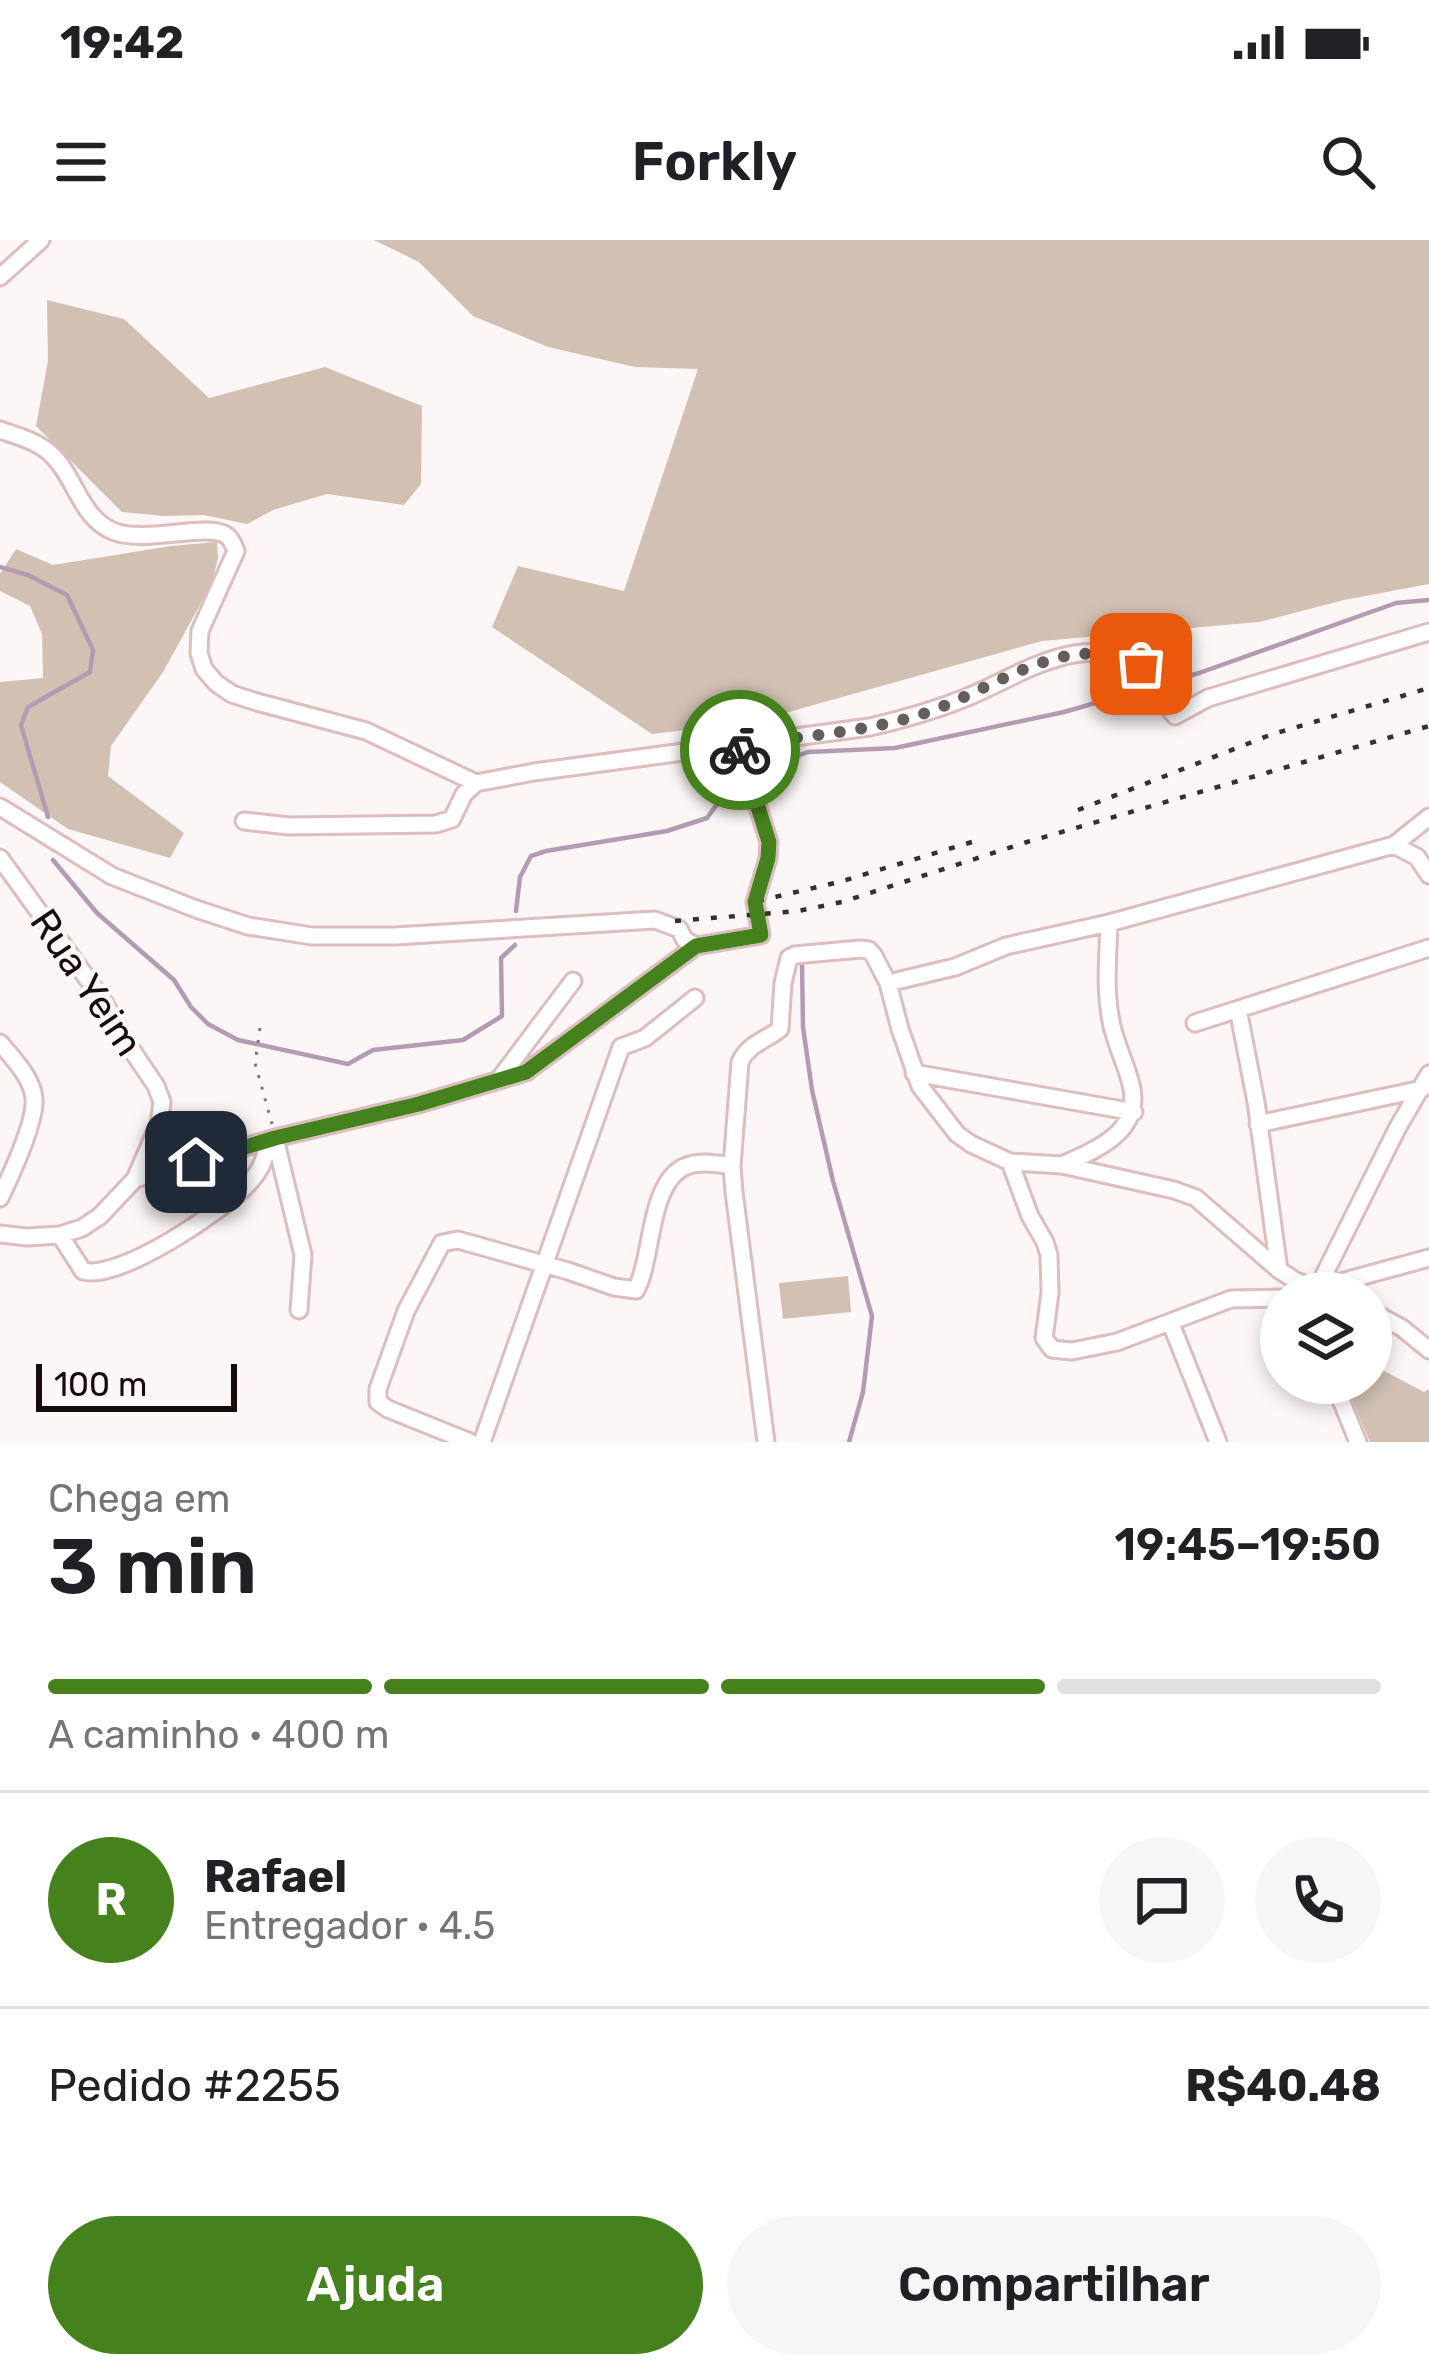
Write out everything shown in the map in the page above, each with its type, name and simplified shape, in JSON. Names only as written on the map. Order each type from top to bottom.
[{"type":"street","points":[[0,278],[41,240]]},
{"type":"street","points":[[0,430],[31,440],[50,453],[86,509],[111,531],[150,537],[209,532],[225,534],[232,542],[236,551],[200,632],[204,669],[216,683],[257,702],[366,731],[476,783]]},
{"type":"street","points":[[244,821],[289,826],[436,824],[452,819],[464,794],[476,783],[870,728],[917,716],[1070,654],[1122,656],[1149,669],[1174,716],[1208,698],[1429,632]]},
{"type":"street","points":[[0,1234],[60,1235],[100,1216],[135,1179],[526,1072],[696,946],[761,935],[755,902],[769,842],[738,745]]},
{"type":"street","points":[[0,807],[112,876],[248,926],[312,936],[395,936],[655,920],[679,929],[696,946]]},
{"type":"street","points":[[888,983],[956,967],[1006,946],[1394,845],[1429,817]]},
{"type":"street","points":[[1394,845],[1417,857],[1429,875]]},
{"type":"street","name":"Rua Yeim","points":[[0,858],[102,999],[156,1086],[162,1102],[159,1124],[135,1179]]},
{"type":"street","points":[[1062,1165],[1108,1142],[1134,1112],[1132,1087],[1108,1005],[1109,922]]},
{"type":"street","points":[[1195,1022],[1429,948]]},
{"type":"street","points":[[766,1442],[732,1166],[740,1062],[753,1044],[780,1029],[783,983],[789,958],[795,955],[869,950],[888,983],[914,1073],[957,1135],[1010,1162],[1062,1165],[1196,1198],[1283,1272]]},
{"type":"street","points":[[498,1080],[573,981]]},
{"type":"street","points":[[482,1442],[621,1047],[645,1038],[695,998]]},
{"type":"street","points":[[1238,1009],[1250,1060],[1279,1270]]},
{"type":"street","points":[[0,1043],[34,1098],[32,1116],[0,1198]]},
{"type":"street","points":[[914,1073],[1134,1112]]},
{"type":"street","points":[[1258,1124],[1425,1081]]},
{"type":"street","points":[[1327,1272],[1425,1081]]},
{"type":"street","points":[[60,1235],[83,1271],[100,1273],[128,1264],[236,1195],[264,1162],[272,1139]]},
{"type":"street","points":[[272,1139],[303,1256],[299,1310]]},
{"type":"street","points":[[1010,1162],[1049,1255],[1047,1344],[1060,1350],[1117,1342],[1214,1303],[1260,1298]]},
{"type":"street","points":[[470,1442],[378,1402],[378,1389],[406,1311],[442,1243],[458,1240],[636,1290],[652,1221],[670,1180],[685,1167],[732,1166]]},
{"type":"street","points":[[1340,1241],[1343,1262],[1369,1272]]},
{"type":"street","points":[[1377,1272],[1429,1258]]},
{"type":"street","points":[[1392,1323],[1429,1350]]},
{"type":"street","points":[[1171,1324],[1218,1442]]},
{"type":"street","points":[[1343,1404],[1358,1442]]},
{"type":"path","points":[[260,1028],[255,1064],[272,1139]]},
{"type":"shaded area","points":[[374,240],[1429,240],[1429,584],[1259,622],[1042,641],[753,722],[652,734],[492,627],[518,566],[624,591],[698,369],[635,367],[548,347],[473,316],[419,262]]},
{"type":"shaded area","points":[[47,300],[124,319],[209,398],[325,367],[422,406],[421,484],[404,505],[327,494],[273,510],[247,524],[203,515],[122,512],[36,426],[48,361]]},
{"type":"shaded area","points":[[217,542],[212,583],[163,672],[111,746],[108,776],[184,833],[170,858],[68,829],[0,782],[0,682],[43,678],[42,634],[30,606],[0,591],[0,574],[16,549],[53,565]]},
{"type":"shaded area","points":[[848,1276],[851,1312],[783,1319],[779,1283]]},
{"type":"shaded area","points":[[1392,1375],[1424,1392],[1429,1389],[1429,1442],[1370,1442],[1354,1404],[1392,1404]]},
{"type":"waterway","points":[[0,567],[67,595],[93,650],[90,672],[28,707],[21,725],[48,817]]},
{"type":"waterway","points":[[758,770],[808,752],[895,748],[1064,712],[1199,673],[1396,603],[1429,600]]},
{"type":"waterway","points":[[516,911],[520,877],[531,856],[667,831],[707,818],[736,778]]},
{"type":"waterway","points":[[53,860],[97,913],[174,980],[208,1024],[238,1040],[348,1064],[373,1050],[463,1040],[502,1016],[501,958],[515,945]]},
{"type":"waterway","points":[[802,962],[803,1027],[812,1090],[872,1316],[863,1392],[849,1442]]},
{"type":"railway","points":[[1078,810],[1270,735],[1429,688]]},
{"type":"railway","points":[[675,921],[798,911],[842,902],[1027,842],[1429,726]]},
{"type":"railway","points":[[758,901],[972,842]]},
{"type":"way so far","points":[[740,750],[738,745],[870,728],[917,716],[1070,654],[1107,653],[1141,664]]},
{"type":"route","points":[[196,1162],[526,1072],[696,946],[761,935],[755,902],[769,842],[740,750]]}]
